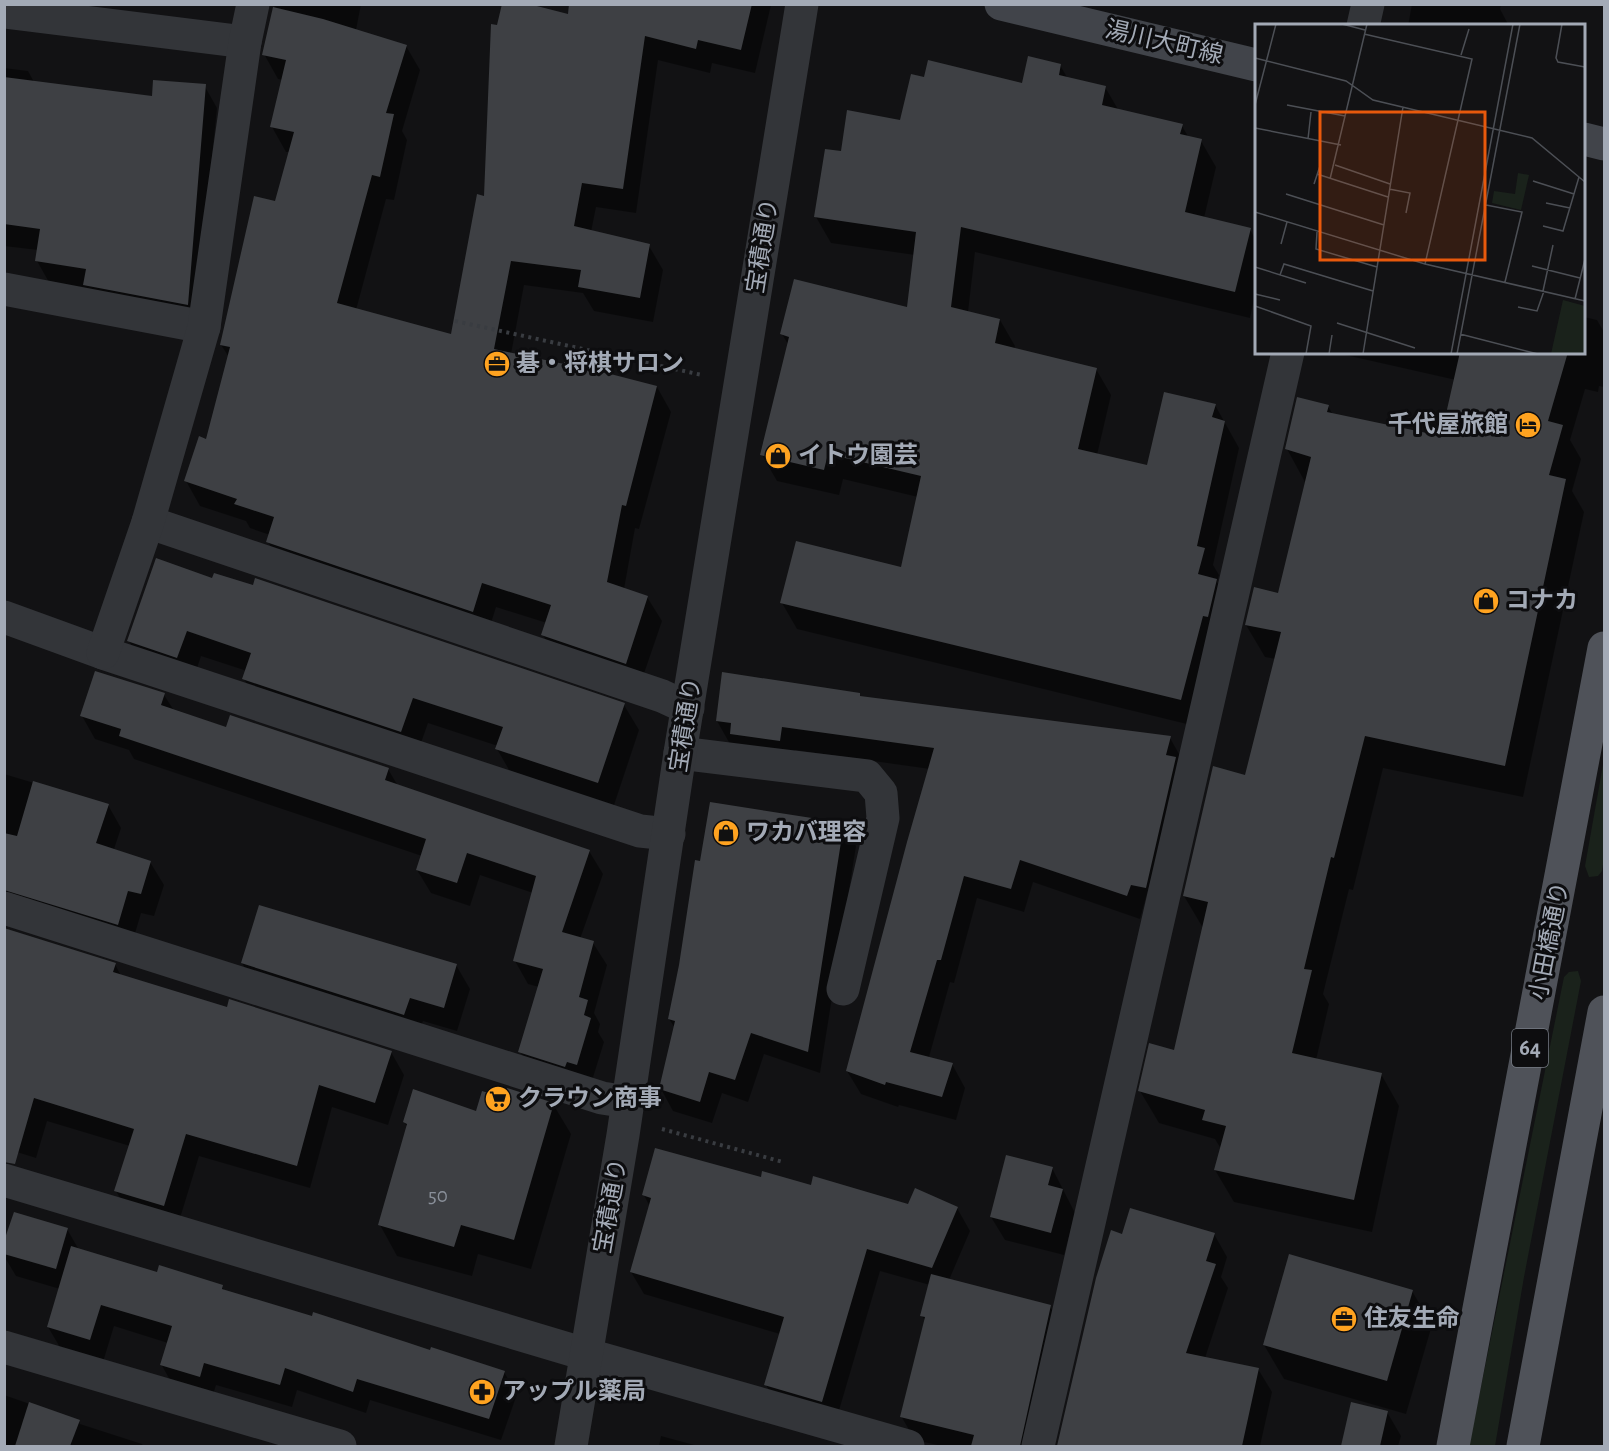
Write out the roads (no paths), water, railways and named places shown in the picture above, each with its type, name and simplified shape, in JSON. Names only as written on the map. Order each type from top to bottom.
[{"type":"main road","name":"湯川大町線","points":[[1001,4],[1255,65]]},
{"type":"main road","points":[[1585,139],[1605,144]]},
{"type":"main road","name":"小田橋通り","points":[[1454,1446],[1605,648]]},
{"type":"main road","points":[[1523,1446],[1605,1012]]},
{"type":"street","points":[[104,653],[148,522],[204,327],[245,42],[253,4]]},
{"type":"street","name":"宝積通り","points":[[570,1446],[623,1135],[680,753],[802,4]]},
{"type":"street","points":[[1363,24],[1368,4]]},
{"type":"street","points":[[4,12],[245,42]]},
{"type":"street","points":[[4,289],[204,327]]},
{"type":"street","points":[[1038,1446],[1288,354]]},
{"type":"street","points":[[148,522],[662,696],[688,708]]},
{"type":"street","points":[[4,617],[104,653],[640,831],[669,834]]},
{"type":"street","points":[[680,753],[867,776],[881,794],[883,818],[843,989]]},
{"type":"street","points":[[4,908],[602,1098],[628,1102]]},
{"type":"street","points":[[4,1180],[585,1354],[908,1446]]},
{"type":"street","points":[[4,1347],[340,1446]]},
{"type":"place","name":"碁・将棋サロン","points":[[497,364]]},
{"type":"place","name":"千代屋旅館","points":[[1528,425]]},
{"type":"place","name":"イトウ園芸","points":[[778,456]]},
{"type":"place","name":"コナカ","points":[[1486,601]]},
{"type":"place","name":"ワカバ理容","points":[[726,833]]},
{"type":"place","name":"クラウン商事","points":[[498,1099]]},
{"type":"place","name":"住友生命","points":[[1344,1319]]},
{"type":"place","name":"アップル薬局","points":[[482,1392]]}]
